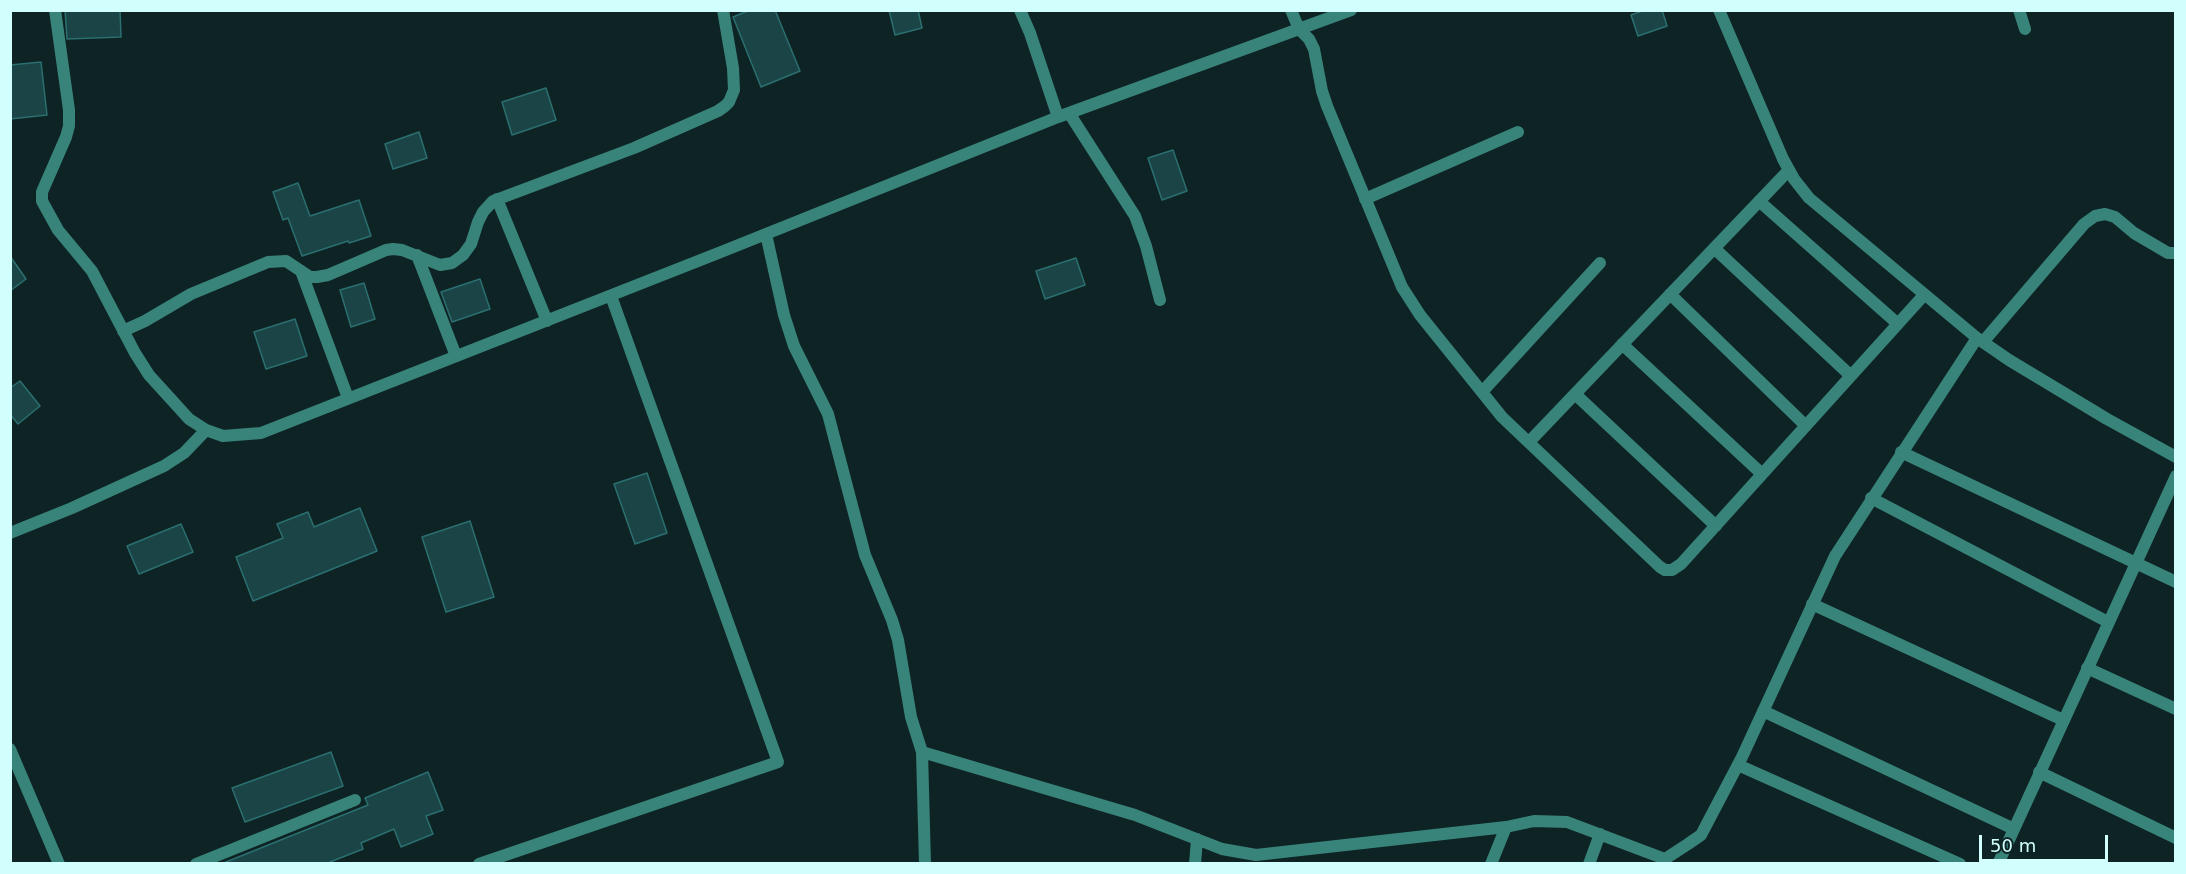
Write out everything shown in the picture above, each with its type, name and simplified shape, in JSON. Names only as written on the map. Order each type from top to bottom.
[{"type":"street","points":[[55,10],[69,110],[69,126],[42,192],[42,201],[58,231],[92,271],[149,375],[189,419],[206,430],[223,436],[261,433],[1063,115],[1351,10]]},
{"type":"street","points":[[123,331],[145,321],[190,294],[267,262],[286,261],[310,277],[328,275],[386,250],[402,250],[440,265],[452,262],[463,255],[471,244],[483,212],[497,199],[581,170],[725,106],[734,90],[733,68],[723,10]]},
{"type":"street","points":[[1020,10],[1063,115],[1135,216],[1146,246],[1160,300]]},
{"type":"street","points":[[1291,10],[1299,30],[1309,39],[1314,49],[1327,106],[1402,286],[1420,315],[1503,417],[1665,570],[1672,570],[1682,564],[1924,295]]},
{"type":"street","points":[[1719,10],[1789,171],[1809,198],[1980,340],[2107,419],[2175,457]]},
{"type":"street","points":[[2019,10],[2025,29]]},
{"type":"street","points":[[1365,199],[1518,132]]},
{"type":"street","points":[[1529,442],[1789,171]]},
{"type":"street","points":[[497,199],[547,321]]},
{"type":"street","points":[[1759,201],[1898,324]]},
{"type":"street","points":[[922,752],[1135,815],[1222,849],[1256,855],[1506,827],[1534,821],[1567,822],[1667,861],[1701,835],[1738,765],[1835,556],[1901,452],[1980,340],[2084,224],[2096,216],[2105,214],[2115,217],[2134,233],[2168,252],[2175,253]]},
{"type":"street","points":[[766,234],[784,315],[794,346],[828,414],[865,555],[895,630],[911,717],[922,752],[925,864]]},
{"type":"street","points":[[1714,248],[1851,375]]},
{"type":"street","points":[[417,255],[456,356]]},
{"type":"street","points":[[1482,392],[1600,263]]},
{"type":"street","points":[[301,272],[348,399]]},
{"type":"street","points":[[1670,294],[1806,426]]},
{"type":"street","points":[[479,864],[778,762],[611,296]]},
{"type":"street","points":[[1622,344],[1762,474]]},
{"type":"street","points":[[1575,394],[1716,526]]},
{"type":"street","points":[[10,532],[72,508],[164,466],[184,453],[206,430]]},
{"type":"street","points":[[1901,452],[2175,582]]},
{"type":"street","points":[[1998,864],[2175,476]]},
{"type":"street","points":[[1871,498],[2108,622]]},
{"type":"street","points":[[1812,604],[2063,720]]},
{"type":"street","points":[[2087,668],[2175,709]]},
{"type":"street","points":[[1762,711],[2014,829]]},
{"type":"street","points":[[10,749],[59,864]]},
{"type":"street","points":[[1738,765],[1960,864]]},
{"type":"street","points":[[2039,772],[2175,838]]},
{"type":"street","points":[[196,864],[355,800]]},
{"type":"street","points":[[1491,864],[1506,827]]},
{"type":"street","points":[[1589,864],[1600,834]]},
{"type":"street","points":[[1195,864],[1197,839]]},
{"type":"building","points":[[65,10],[120,10],[121,37],[67,39]]},
{"type":"building","points":[[750,10],[775,10],[800,71],[761,87],[733,17]]},
{"type":"building","points":[[889,10],[918,10],[922,28],[895,35]]},
{"type":"building","points":[[1645,10],[1662,10],[1667,26],[1638,36],[1631,15]]},
{"type":"building","points":[[41,62],[47,115],[10,119],[10,65]]},
{"type":"building","points":[[546,88],[556,120],[512,135],[502,102]]},
{"type":"building","points":[[419,132],[427,158],[393,169],[385,144]]},
{"type":"building","points":[[1173,150],[1187,191],[1162,200],[1148,158]]},
{"type":"building","points":[[298,183],[310,216],[359,200],[371,236],[302,256],[288,218],[283,220],[273,192]]},
{"type":"building","points":[[10,256],[26,279],[10,291]]},
{"type":"building","points":[[1076,258],[1085,285],[1045,299],[1036,271]]},
{"type":"building","points":[[480,279],[490,309],[452,322],[441,292]]},
{"type":"building","points":[[364,283],[375,319],[351,327],[340,290]]},
{"type":"building","points":[[295,319],[307,356],[266,369],[254,332]]},
{"type":"building","points":[[20,381],[40,406],[18,424],[10,414],[10,388]]},
{"type":"building","points":[[647,473],[667,533],[635,544],[614,484]]},
{"type":"building","points":[[360,508],[377,551],[253,601],[236,557],[283,538],[277,524],[308,512],[314,527]]},
{"type":"building","points":[[470,521],[494,597],[446,612],[422,537]]},
{"type":"building","points":[[181,524],[193,552],[139,574],[127,546]]},
{"type":"building","points":[[331,752],[343,786],[245,822],[232,788]]},
{"type":"building","points":[[428,772],[443,810],[426,816],[433,834],[401,847],[394,829],[361,843],[363,849],[325,864],[221,864],[368,805],[365,798]]}]
